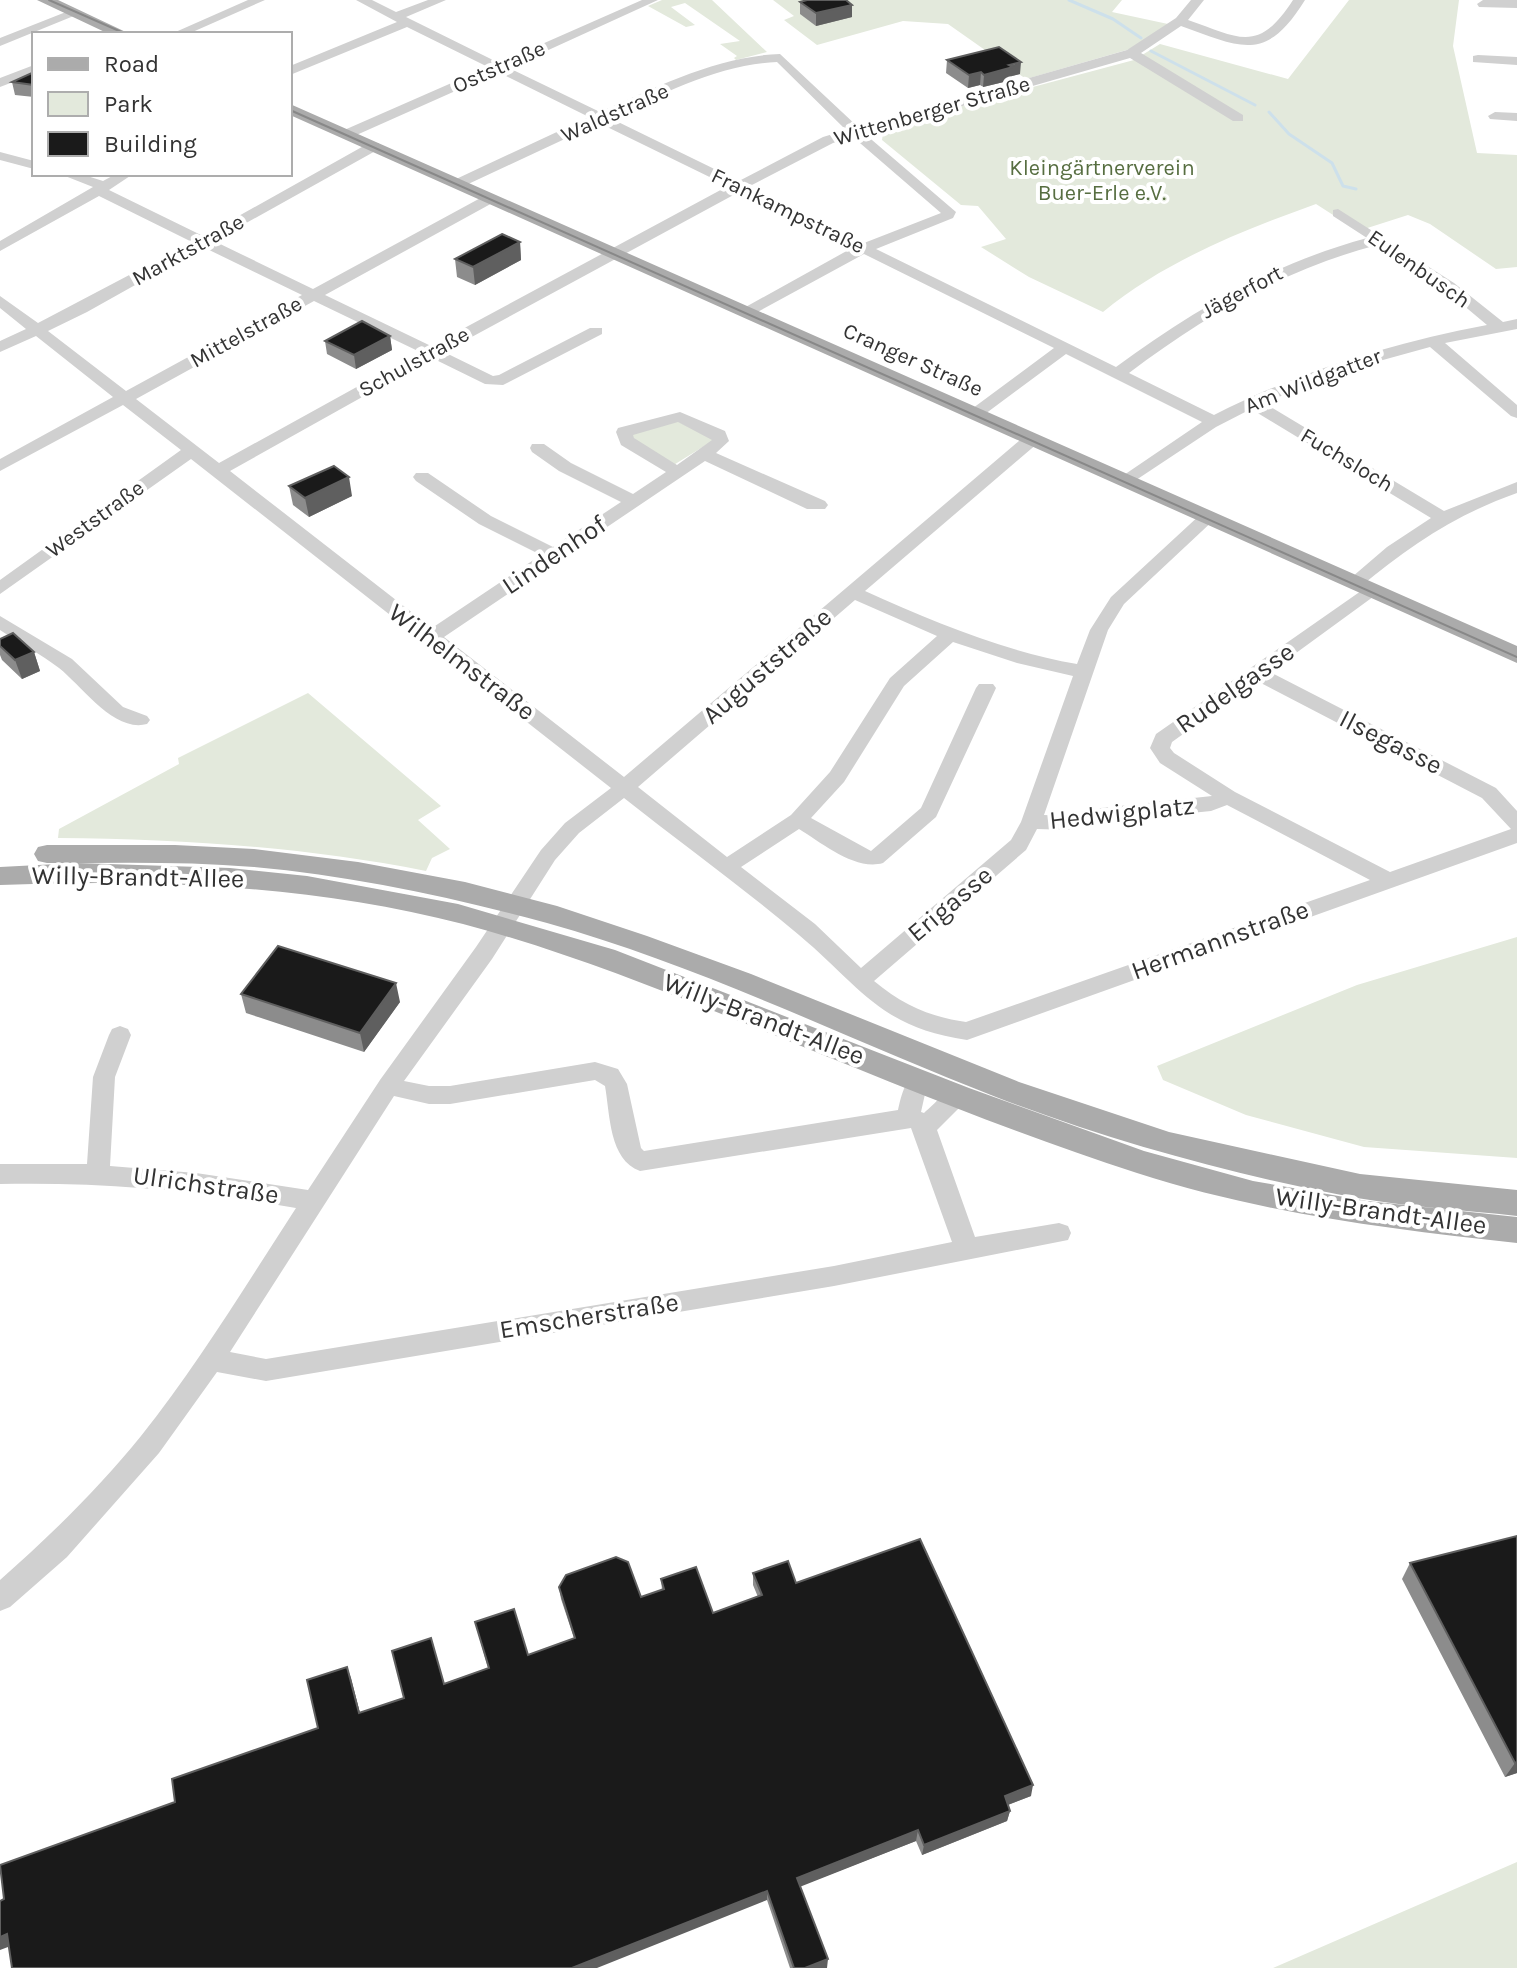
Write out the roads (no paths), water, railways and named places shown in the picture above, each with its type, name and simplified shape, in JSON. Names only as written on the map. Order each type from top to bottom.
[{"type":"main road","points":[[45,0],[118,32]]},
{"type":"main road","name":"Cranger Straße","points":[[292,110],[1517,655]]},
{"type":"main road","name":"Willy-Brandt-Allee","points":[[0,857],[105,853],[254,858],[358,871],[508,914],[652,948],[1009,1090],[1168,1144],[1360,1186],[1517,1203]]},
{"type":"main road","name":"Willy-Brandt-Allee","points":[[0,876],[134,873],[301,884],[508,914],[605,957],[959,1096],[1141,1162],[1253,1193],[1367,1214],[1517,1230]]},
{"type":"street","points":[[182,32],[259,0]]},
{"type":"street","name":"Frankampstraße","points":[[362,0],[1120,372],[1215,422]]},
{"type":"street","points":[[292,70],[440,0]]},
{"type":"street","name":"Oststraße","points":[[347,134],[652,0]]},
{"type":"street","name":"Wittenberger Straße","points":[[612,252],[828,140],[1132,53],[1180,21],[1198,0]]},
{"type":"street","points":[[1180,21],[1236,41],[1259,42],[1290,17],[1299,0]]},
{"type":"street","points":[[1483,4],[1517,4]]},
{"type":"street","points":[[0,42],[75,13]]},
{"type":"street","points":[[1132,53],[1238,118]]},
{"type":"street","name":"Waldstraße","points":[[459,183],[702,75],[760,57],[775,56],[855,131]]},
{"type":"street","points":[[1478,59],[1517,61]]},
{"type":"street","points":[[0,83],[32,70]]},
{"type":"street","points":[[1495,116],[1517,117]]},
{"type":"street","points":[[747,312],[864,248],[948,215],[949,212],[855,131]]},
{"type":"street","name":"Marktstraße","points":[[0,347],[40,331],[374,146]]},
{"type":"street","points":[[0,156],[32,164]]},
{"type":"street","points":[[73,176],[98,184],[100,189],[491,381],[503,380],[596,331]]},
{"type":"street","points":[[0,247],[123,176]]},
{"type":"street","name":"Mittelstraße","points":[[4,458],[125,398],[491,198]]},
{"type":"street","name":"Eulenbusch","points":[[1338,213],[1449,286],[1499,327]]},
{"type":"street","name":"Jägerfort","points":[[1120,372],[1172,332],[1233,293],[1310,259],[1378,240]]},
{"type":"street","name":"Schulstraße","points":[[216,472],[612,252]]},
{"type":"street","name":"Wilhelmstraße","points":[[0,301],[807,930],[878,999],[921,1025]]},
{"type":"street","name":"Am Wildgatter","points":[[1127,481],[1170,448],[1215,422],[1252,402],[1317,375],[1433,341],[1517,324]]},
{"type":"street","points":[[1433,341],[1517,413]]},
{"type":"street","points":[[975,414],[1066,347]]},
{"type":"street","name":"Fuchsloch","points":[[1252,402],[1442,517]]},
{"type":"street","points":[[677,472],[648,457],[627,441],[624,432],[672,417],[687,419],[719,435],[719,444],[704,454]]},
{"type":"street","name":"Auguststraße","points":[[508,914],[572,828],[623,789],[1032,439]]},
{"type":"street","points":[[538,448],[565,467],[633,501]]},
{"type":"street","name":"Weststraße","points":[[0,588],[191,451]]},
{"type":"street","points":[[704,454],[813,505],[819,505]]},
{"type":"street","name":"Lindenhof","points":[[430,638],[704,454]]},
{"type":"street","points":[[422,477],[485,520],[554,555]]},
{"type":"street","name":"Rudelgasse","points":[[1386,879],[1228,797],[1167,758],[1160,748],[1163,739],[1255,672],[1362,586],[1416,531],[1442,517],[1517,487]]},
{"type":"street","name":"Hedwigplatz","points":[[1208,517],[1117,601],[1099,630],[1031,822],[1070,823],[1101,815],[1211,804],[1228,797]]},
{"type":"street","points":[[852,592],[994,653],[1086,672]]},
{"type":"street","points":[[0,622],[65,663],[116,711],[140,720]]},
{"type":"street","points":[[726,867],[798,820],[837,777],[897,682],[949,636]]},
{"type":"street","name":"Ilsegasse","points":[[1255,672],[1489,793],[1517,824]]},
{"type":"street","points":[[798,820],[866,858],[876,858],[929,812],[986,688]]},
{"type":"street","name":"Erigasse","points":[[861,980],[1019,845],[1031,822]]},
{"type":"street","name":"Hermannstraße","points":[[921,1025],[967,1031],[1386,879],[1517,835]]},
{"type":"street","points":[[0,1598],[57,1548],[150,1445],[211,1360],[388,1086],[508,914]]},
{"type":"street","name":"Ulrichstraße","points":[[98,1172],[104,1077],[120,1035]]},
{"type":"street","points":[[388,1086],[429,1095],[450,1095],[595,1071],[610,1075],[616,1084],[630,1153],[640,1161],[916,1122],[959,1096]]},
{"type":"street","points":[[922,1081],[914,1091],[916,1122],[967,1249]]},
{"type":"street","name":"Ulrichstraße","points":[[0,1174],[98,1172],[233,1186],[312,1201]]},
{"type":"street","name":"Emscherstraße","points":[[211,1360],[266,1370],[281,1368],[834,1276],[1059,1233]]},
{"type":"waterway","points":[[1069,0],[1113,19],[1141,38]]},
{"type":"waterway","points":[[1151,51],[1255,105]]},
{"type":"waterway","points":[[1269,112],[1289,134],[1332,163],[1343,186],[1356,189]]},
{"type":"tram line","points":[[49,0],[121,32]]},
{"type":"tram line","points":[[292,111],[1517,657]]},
{"type":"park label","name":"Kleingärtnerverein Buer-Erle e.V.","points":[[1102,180]]}]
